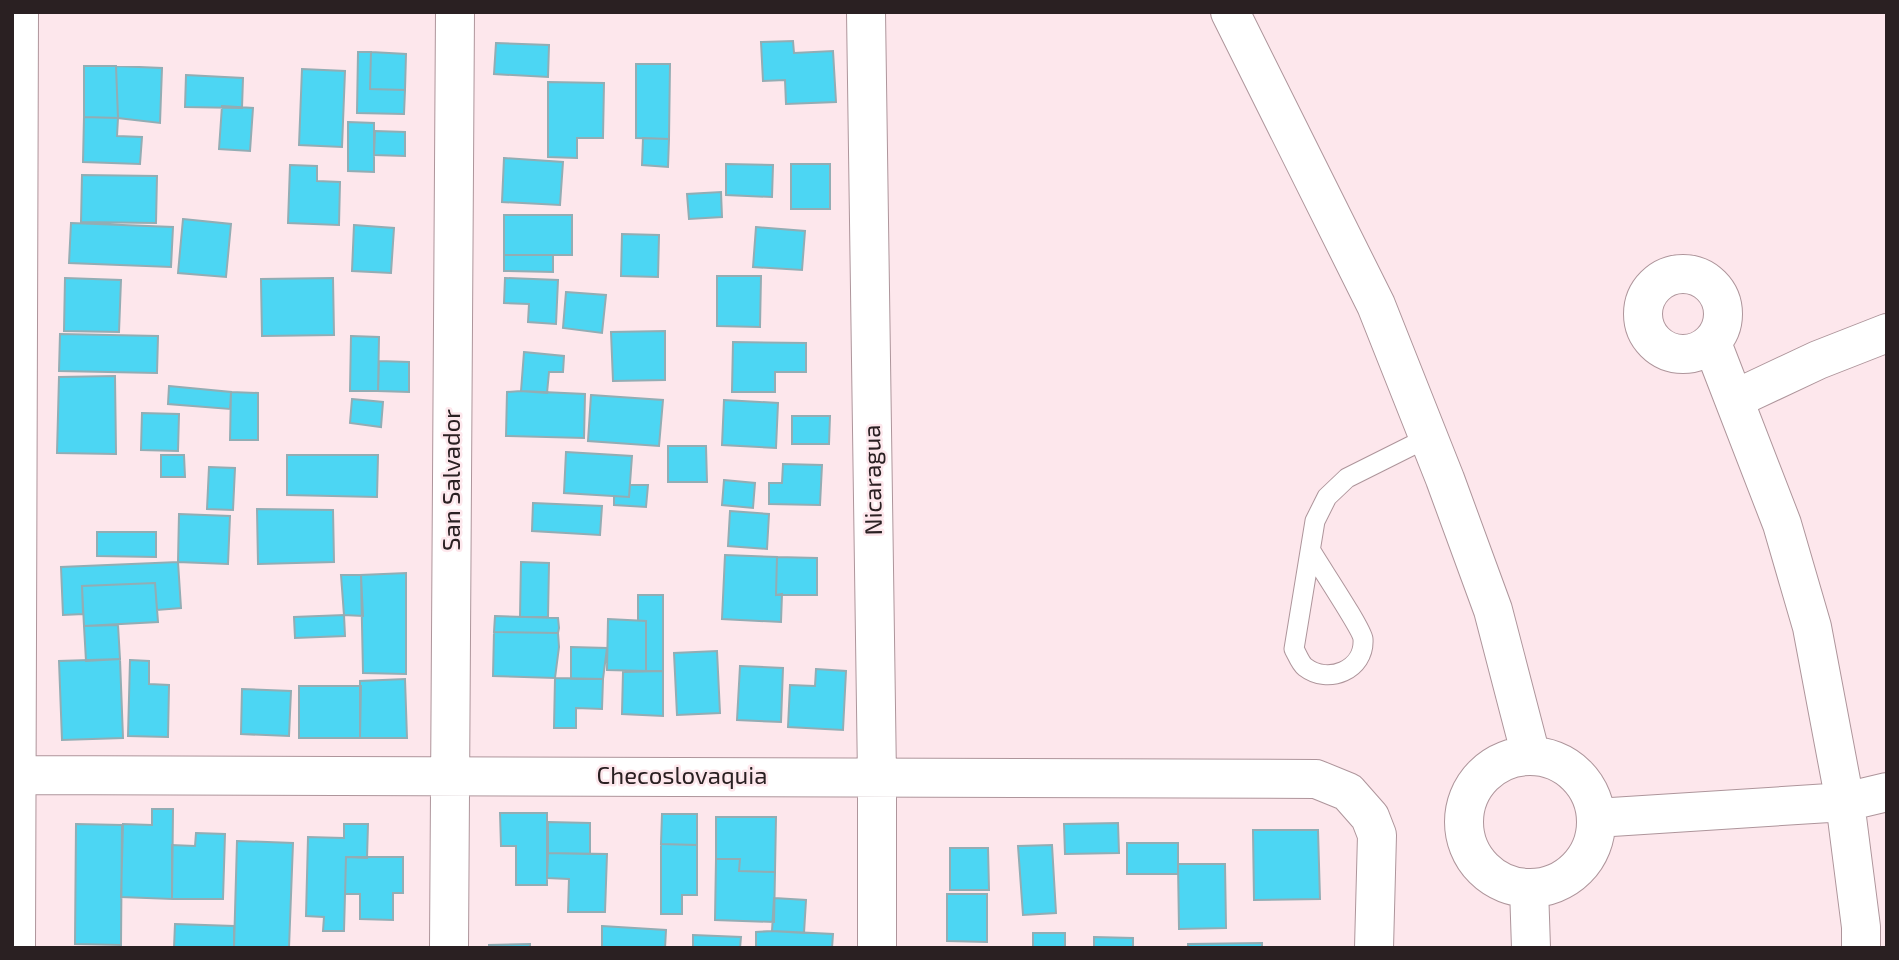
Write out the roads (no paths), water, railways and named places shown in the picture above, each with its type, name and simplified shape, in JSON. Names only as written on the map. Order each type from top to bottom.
[{"type":"street","points":[[16,948],[14,775],[19,12]]},
{"type":"street","name":"San Salvador","points":[[449,948],[455,12]]},
{"type":"street","name":"Nicaragua","points":[[866,12],[877,948]]},
{"type":"street","points":[[1230,12],[1376,305],[1429,437],[1493,610],[1531,756]]},
{"type":"street","points":[[1735,399],[1818,360],[1887,333]]},
{"type":"street","points":[[1712,343],[1782,524],[1812,627],[1845,802],[1861,927],[1861,948]]},
{"type":"street","points":[[1531,756],[1550,759],[1568,768],[1582,782],[1592,798],[1596,818],[1594,840],[1585,860],[1570,875],[1550,885],[1529,888],[1509,885],[1499,880],[1475,860],[1466,841],[1463,821],[1467,800],[1476,782],[1491,768],[1510,759],[1531,756]]},
{"type":"street","name":"Checoslovaquia","points":[[14,775],[1316,779],[1348,792],[1370,817],[1377,835],[1374,948]]},
{"type":"street","points":[[1596,818],[1845,802],[1887,792]]},
{"type":"street","points":[[1529,888],[1531,948]]},
{"type":"lane","points":[[1311,551],[1363,638],[1360,657],[1346,672],[1325,676],[1304,667],[1294,649],[1315,521],[1327,497],[1348,478],[1429,437]]}]
